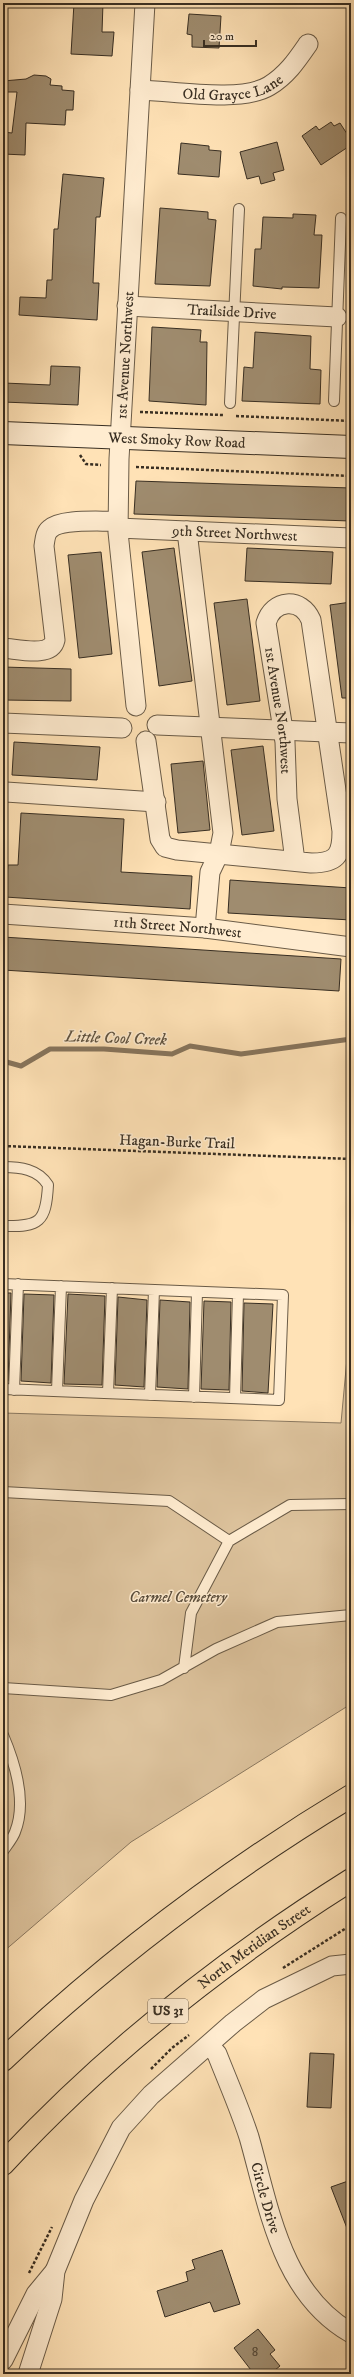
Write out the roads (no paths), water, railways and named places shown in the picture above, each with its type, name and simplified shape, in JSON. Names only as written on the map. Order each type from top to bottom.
[{"type":"highway","points":[[3,2060],[92,1979],[192,1900],[283,1838],[351,1796]]},
{"type":"highway","name":"North Meridian Street","points":[[3,2164],[71,2096],[166,2012],[266,1936],[351,1880]]},
{"type":"street","name":"1st Avenue Northwest","points":[[136,706],[118,524],[110,466],[120,436],[146,3]]},
{"type":"street","name":"Old Grayce Lane","points":[[140,90],[227,95],[257,92],[269,86],[292,68],[308,44]]},
{"type":"street","name":"Trailside Drive","points":[[127,306],[336,317]]},
{"type":"street","name":"West Smoky Row Road","points":[[3,433],[120,436],[351,446]]},
{"type":"street","name":"9th Street Northwest","points":[[3,648],[46,651],[54,645],[55,640],[44,546],[47,532],[51,528],[65,523],[118,524],[187,531],[351,538]]},
{"type":"street","points":[[187,531],[212,727],[223,833],[219,853],[210,872],[205,928]]},
{"type":"street","name":"1st Avenue Northwest","points":[[289,603],[304,608],[311,620],[328,732],[342,831],[342,843],[336,857],[322,863],[295,861],[287,799],[283,730],[266,623],[275,608],[289,603]]},
{"type":"street","points":[[136,706],[142,706],[152,711],[155,715],[157,725],[153,736],[146,740],[133,740],[125,734],[122,728],[124,715],[136,706]]},
{"type":"street","points":[[3,723],[122,728]]},
{"type":"street","points":[[157,725],[351,733]]},
{"type":"street","points":[[146,740],[160,838],[166,847],[295,861]]},
{"type":"street","points":[[6,792],[156,802]]},
{"type":"street","name":"11th Street Northwest","points":[[3,914],[205,928],[351,946]]},
{"type":"street","points":[[3,2360],[36,2294],[54,2271],[84,2200],[121,2128],[151,2094],[264,1999],[332,1966],[351,1964]]},
{"type":"street","name":"Circle Drive","points":[[209,2044],[217,2054],[248,2135],[268,2209],[292,2270],[305,2290],[326,2314],[351,2333]]},
{"type":"street","points":[[28,2374],[52,2299],[54,2271]]},
{"type":"lane","points":[[230,403],[239,209]]},
{"type":"lane","points":[[334,401],[336,317],[341,218]]},
{"type":"lane","points":[[3,1167],[15,1167],[37,1173],[48,1185],[45,1212],[40,1221],[25,1227],[3,1226]]},
{"type":"lane","points":[[3,1284],[283,1295],[279,1400],[3,1389]]},
{"type":"lane","points":[[14,1390],[18,1284]]},
{"type":"lane","points":[[57,1391],[61,1286]]},
{"type":"lane","points":[[108,1393],[112,1288]]},
{"type":"lane","points":[[150,1395],[154,1290]]},
{"type":"lane","points":[[194,1397],[197,1292]]},
{"type":"lane","points":[[235,1398],[238,1294]]},
{"type":"lane","points":[[3,1492],[169,1501],[229,1541]]},
{"type":"lane","points":[[184,1668],[191,1613],[229,1541],[290,1504],[351,1504]]},
{"type":"lane","points":[[3,1688],[111,1695],[161,1680],[216,1649],[278,1622],[351,1615]]},
{"type":"lane","points":[[3,1735],[13,1757],[21,1796],[15,1832],[3,1850]]},
{"type":"waterway","name":"Little Cool Creek","points":[[3,1061],[21,1066],[50,1049],[104,1049],[172,1054],[190,1046],[241,1054],[351,1039]]},
{"type":"park label","name":"Carmel Cemetery","points":[[178,1597]]}]
